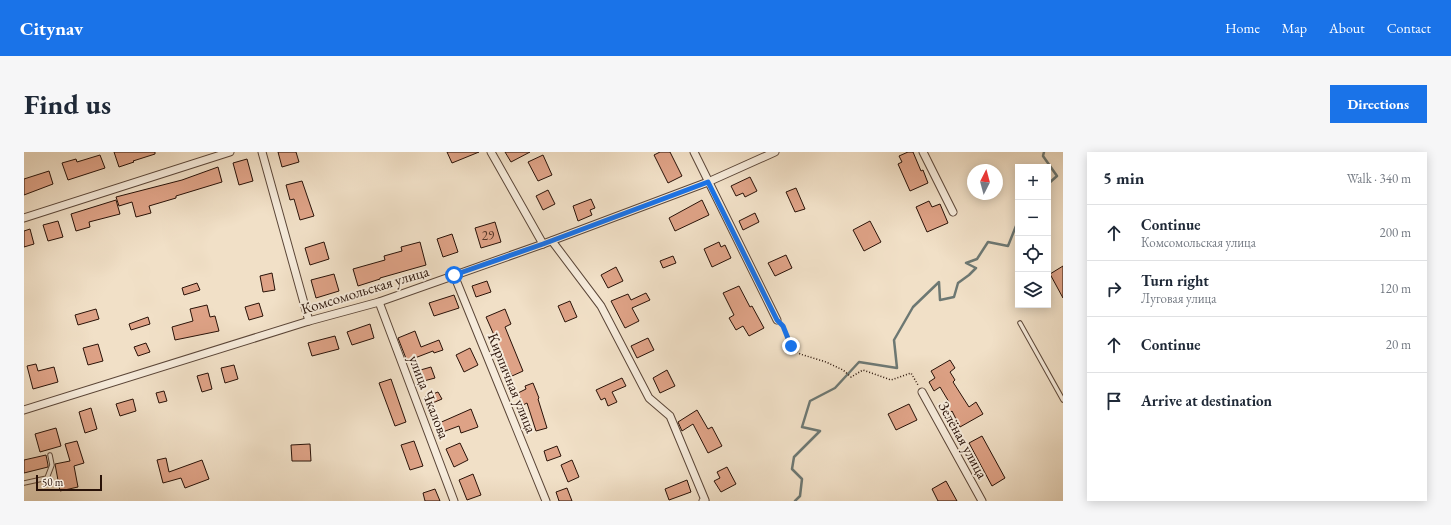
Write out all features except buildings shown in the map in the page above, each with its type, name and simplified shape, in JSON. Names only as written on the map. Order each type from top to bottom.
[{"type":"street","points":[[24,218],[230,152]]},
{"type":"street","points":[[262,152],[309,321]]},
{"type":"street","points":[[491,152],[543,244]]},
{"type":"street","points":[[694,152],[777,320]]},
{"type":"street","name":"Комсомольская улица","points":[[24,410],[309,321],[379,302],[552,241],[708,182],[775,152]]},
{"type":"street","points":[[923,152],[953,212]]},
{"type":"street","points":[[552,241],[601,306],[649,398],[670,416],[704,501]]},
{"type":"street","name":"Кирпичная улица","points":[[454,275],[546,501]]},
{"type":"street","name":"улица Чкалова","points":[[379,302],[454,501]]},
{"type":"street","name":"Зелёная улица","points":[[922,392],[982,501]]},
{"type":"lane","points":[[1020,323],[1063,400]]},
{"type":"lane","points":[[24,483],[47,478],[52,465],[50,455]]},
{"type":"path","points":[[777,320],[783,326],[791,346],[800,354],[826,362],[851,377],[864,370],[891,380],[911,373],[922,392]]},
{"type":"waterway","points":[[1044,152],[1043,156],[1049,164]]},
{"type":"waterway","points":[[1051,167],[1057,176],[1051,181]]},
{"type":"waterway","points":[[795,501],[800,496],[802,479],[792,469],[794,457],[820,431],[802,427],[810,401],[835,388],[859,362],[897,368],[894,340],[913,307],[939,282],[940,300],[954,297],[958,283],[976,268],[966,263],[977,259],[988,242],[1008,246],[1015,228]]},
{"type":"route","points":[[454,275],[543,244],[708,182],[777,320],[783,326],[791,346]]}]
